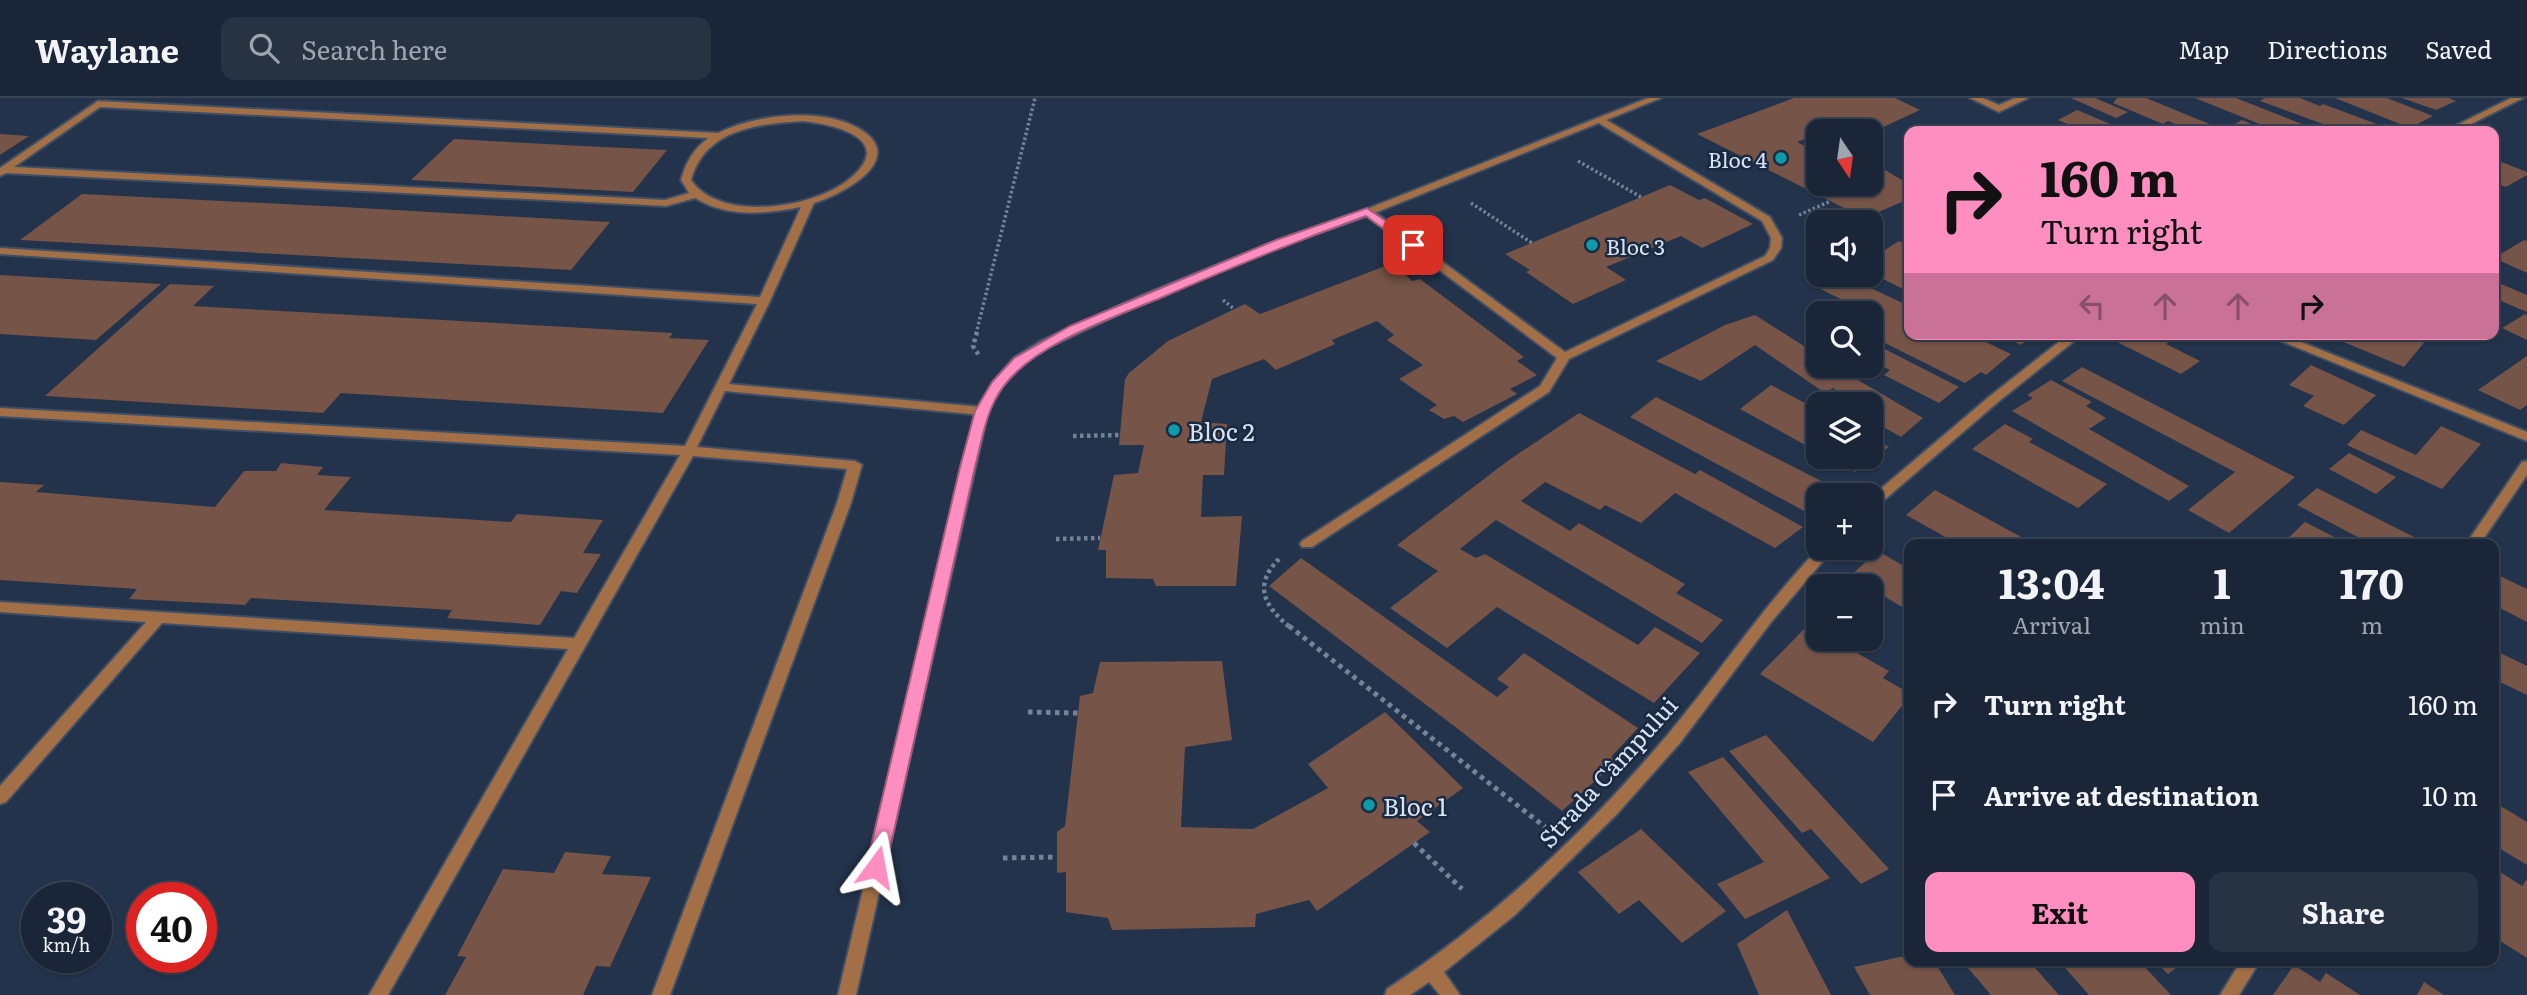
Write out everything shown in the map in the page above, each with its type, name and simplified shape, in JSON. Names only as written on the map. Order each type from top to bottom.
[{"type":"street","points":[[847,995],[982,411],[997,385],[1018,361],[1075,329],[1280,243],[1367,212],[1656,98]]},
{"type":"street","points":[[1975,98],[1999,108],[2023,98]]},
{"type":"street","points":[[2460,126],[2518,98]]},
{"type":"street","points":[[2,172],[98,104],[720,136]]},
{"type":"street","points":[[774,120],[829,120],[850,127],[865,137],[872,150],[869,164],[857,179],[836,192],[809,202],[776,209],[744,209],[716,204],[696,194],[686,180],[687,165],[699,150],[720,136],[746,126],[774,120]]},
{"type":"street","points":[[1307,544],[1545,389],[1564,357],[1769,258],[1776,249],[1775,230],[1766,219],[1600,120]]},
{"type":"street","points":[[2,172],[666,203],[696,194]]},
{"type":"street","points":[[377,995],[688,451],[764,301],[809,202]]},
{"type":"street","points":[[1367,212],[1564,357]]},
{"type":"street","points":[[0,251],[764,301]]},
{"type":"street","points":[[1883,494],[1994,399],[2069,340]]},
{"type":"street","points":[[2285,340],[2527,437]]},
{"type":"street","points":[[722,387],[982,411]]},
{"type":"street","points":[[0,412],[688,451],[855,465],[844,503],[661,995]]},
{"type":"street","points":[[2476,539],[2527,465]]},
{"type":"street","name":"Strada Câmpului","points":[[1394,995],[1432,971],[1521,900],[1573,849],[1675,736],[1749,638],[1817,560]]},
{"type":"street","points":[[0,607],[576,644]]},
{"type":"street","points":[[0,797],[158,618]]},
{"type":"street","points":[[2229,995],[2248,966]]},
{"type":"street","points":[[1432,971],[1451,995]]},
{"type":"path","points":[[997,385],[973,346],[1035,98]]},
{"type":"path","points":[[1574,160],[1641,197]]},
{"type":"path","points":[[1469,202],[1532,243]]},
{"type":"path","points":[[1223,300],[1234,309]]},
{"type":"path","points":[[1073,436],[1120,435]]},
{"type":"path","points":[[1056,539],[1100,538]]},
{"type":"path","points":[[1307,544],[1285,554],[1267,569],[1261,586],[1267,604],[1279,618],[1573,849]]},
{"type":"path","points":[[1028,712],[1078,713]]},
{"type":"path","points":[[1414,843],[1462,889]]},
{"type":"path","points":[[1003,858],[1057,857]]},
{"type":"building","name":"Bloc 4","points":[[1794,98],[1895,98],[1920,110],[1883,127],[1883,119],[1806,119],[1806,139],[1797,142],[1806,147],[1806,189],[1697,134]]},
{"type":"building","points":[[2071,98],[2095,98],[2128,112],[2116,118]]},
{"type":"building","points":[[2117,98],[2146,98],[2214,126],[2180,126],[2168,121],[2163,124],[2113,103]]},
{"type":"building","points":[[2195,98],[2236,98],[2307,126],[2265,126]]},
{"type":"building","points":[[2265,98],[2300,98],[2382,126],[2328,126],[2260,101]]},
{"type":"building","points":[[2335,98],[2387,98],[2433,116],[2414,126],[2405,126]]},
{"type":"building","points":[[2402,98],[2449,98],[2456,101],[2436,110]]},
{"type":"building","points":[[2077,110],[2115,126],[2072,126],[2058,120]]},
{"type":"building","points":[[2242,120],[2256,126],[2231,126]]},
{"type":"building","points":[[0,134],[29,136],[0,155]]},
{"type":"building","points":[[454,139],[667,150],[633,192],[411,180]]},
{"type":"building","points":[[2499,161],[2527,172],[2527,175],[2506,187],[2499,185]]},
{"type":"building","name":"Bloc 4","points":[[1883,169],[1904,181],[1904,201],[1883,210],[1848,210],[1820,196],[1883,196]]},
{"type":"building","name":"Bloc 3","points":[[1670,185],[1699,200],[1705,198],[1753,224],[1702,248],[1681,236],[1606,267],[1626,280],[1573,304],[1505,254]]},
{"type":"building","points":[[82,194],[610,222],[571,270],[20,240]]},
{"type":"building","points":[[2524,240],[2527,241],[2527,273],[2499,260],[2499,255]]},
{"type":"building","points":[[1899,241],[1904,244],[1904,290],[1883,279],[1883,251]]},
{"type":"building","name":"Bloc 2","points":[[1393,263],[1412,281],[1420,279],[1524,357],[1517,361],[1537,375],[1510,389],[1517,394],[1463,422],[1454,416],[1444,419],[1429,410],[1437,405],[1399,379],[1423,365],[1387,340],[1394,335],[1377,321],[1332,340],[1335,344],[1276,370],[1264,359],[1212,379],[1201,422],[1227,424],[1224,475],[1203,475],[1201,517],[1242,516],[1236,586],[1156,586],[1153,579],[1106,578],[1106,550],[1098,550],[1114,475],[1138,473],[1144,445],[1119,445],[1125,379],[1129,373],[1168,341],[1245,304],[1260,314]]},
{"type":"building","points":[[0,275],[161,284],[96,340],[0,334]]},
{"type":"building","points":[[2499,283],[2527,295],[2527,312],[2499,300]]},
{"type":"building","points":[[170,284],[214,286],[193,306],[673,333],[669,338],[709,340],[663,413],[341,393],[323,413],[45,396]]},
{"type":"building","points":[[1816,287],[1869,287],[1904,304],[1904,340],[1982,340],[2011,354],[1986,375],[1981,372],[1965,383],[1883,342],[1883,301],[1845,301]]},
{"type":"building","points":[[2525,314],[2527,340],[2502,328]]},
{"type":"building","points":[[1755,315],[1806,347],[1806,378],[1855,378],[1878,392],[1839,392],[1833,388],[1824,392],[1755,345],[1701,381],[1656,361],[1725,325]]},
{"type":"building","points":[[2011,340],[2027,340],[2021,345]]},
{"type":"building","points":[[2113,340],[2171,340],[2166,344],[2200,361],[2181,374]]},
{"type":"building","points":[[2342,340],[2426,340],[2404,367]]},
{"type":"building","points":[[1883,348],[1959,387],[1939,403],[1884,375],[1890,370],[1883,367]]},
{"type":"building","points":[[2527,356],[2527,405],[2520,410],[2478,390]]},
{"type":"building","points":[[2311,365],[2376,395],[2344,425],[2303,406],[2314,396],[2289,385]]},
{"type":"building","points":[[2082,367],[2295,477],[2229,533],[2188,510],[2235,472],[2062,381]]},
{"type":"building","points":[[2051,380],[2092,402],[2086,406],[2106,418],[2089,429],[2189,486],[2169,501],[2012,411],[2033,398],[2027,395]]},
{"type":"building","points":[[1771,385],[1806,404],[1806,445],[1740,409]]},
{"type":"building","points":[[1883,395],[1923,418],[1901,437],[1883,427]]},
{"type":"building","points":[[1656,397],[1825,483],[1806,483],[1806,512],[1630,417]]},
{"type":"building","points":[[1579,413],[1695,474],[1700,470],[1803,527],[1775,548],[1675,493],[1641,523],[1605,505],[1600,510],[1545,482],[1521,501],[1570,531],[1579,523],[1685,584],[1676,593],[1723,620],[1702,643],[1496,520],[1460,549],[1476,558],[1485,554],[1638,645],[1655,627],[1700,653],[1654,703],[1497,607],[1447,648],[1390,608],[1438,571],[1397,545],[1509,460]]},
{"type":"building","points":[[2005,424],[2033,439],[2029,442],[2107,484],[2078,508],[1972,449]]},
{"type":"building","points":[[2441,426],[2481,444],[2442,489],[2347,445],[2361,430],[2416,455]]},
{"type":"building","points":[[2349,453],[2396,477],[2376,494],[2329,469]]},
{"type":"building","points":[[281,463],[323,467],[317,475],[351,477],[324,510],[511,522],[517,514],[603,520],[583,553],[601,554],[577,593],[561,591],[540,625],[447,618],[452,610],[251,598],[245,605],[129,599],[137,589],[0,580],[0,482],[44,485],[36,492],[215,507],[244,471],[276,471]]},
{"type":"building","points":[[2317,488],[2418,539],[2362,539],[2297,505]]},
{"type":"building","points":[[1935,490],[2025,539],[1949,539],[1906,515]]},
{"type":"building","points":[[2305,522],[2338,539],[2287,539]]},
{"type":"building","points":[[1883,554],[1904,566],[1904,608],[1883,596],[1883,574],[1852,574],[1868,560],[1883,560]]},
{"type":"building","points":[[1301,558],[1497,697],[1509,687],[1497,679],[1524,653],[1638,728],[1611,757],[1617,761],[1562,811],[1269,586]]},
{"type":"building","points":[[2499,575],[2527,589],[2527,622],[2499,608]]},
{"type":"building","points":[[1806,627],[1806,651],[1853,651],[1889,671],[1883,678],[1904,690],[1904,703],[1873,742],[1760,674]]},
{"type":"building","points":[[2499,652],[2527,666],[2527,695],[2499,681]]},
{"type":"building","name":"Bloc 1","points":[[1222,661],[1232,740],[1185,747],[1181,827],[1253,829],[1328,788],[1308,764],[1385,712],[1463,788],[1417,821],[1430,832],[1317,911],[1309,900],[1256,914],[1255,927],[1112,930],[1108,918],[1066,912],[1066,872],[1057,873],[1057,832],[1065,826],[1080,696],[1093,693],[1100,662]]},
{"type":"building","points":[[1766,735],[1889,869],[1861,884],[1811,829],[1802,833],[1729,751]]},
{"type":"building","points":[[1723,757],[1830,878],[1745,919],[1717,884],[1764,862],[1688,772]]},
{"type":"building","points":[[2499,805],[2527,822],[2527,865],[2499,848]]},
{"type":"building","points":[[1641,829],[1726,911],[1682,943],[1639,900],[1619,914],[1578,872]]},
{"type":"building","points":[[565,852],[611,856],[602,874],[651,877],[610,967],[596,966],[583,995],[445,995],[466,957],[457,956],[503,869],[554,873]]},
{"type":"building","points":[[2499,871],[2522,886],[2527,879],[2527,958],[2499,940]]},
{"type":"building","points":[[1787,910],[1831,995],[1759,995],[1737,944]]},
{"type":"building","points":[[1904,956],[1904,966],[1937,966],[1955,995],[1870,995],[1854,967]]},
{"type":"building","points":[[1966,966],[2033,966],[2059,995],[1991,995]]},
{"type":"building","points":[[2063,966],[2144,966],[2171,995],[2089,995]]},
{"type":"building","points":[[2160,966],[2178,966],[2168,974]]},
{"type":"building","points":[[2296,966],[2320,982],[2326,973],[2360,995],[2273,995]]},
{"type":"building","points":[[2424,982],[2444,995],[2417,995]]},
{"type":"place","name":"Bloc 4","points":[[1781,158]]},
{"type":"place","name":"Bloc 3","points":[[1592,245]]},
{"type":"place","name":"Bloc 2","points":[[1174,430]]},
{"type":"place","name":"Bloc 1","points":[[1369,805]]},
{"type":"route","points":[[876,867],[982,411],[997,385],[1018,361],[1075,329],[1280,243],[1367,212],[1413,245]]}]
